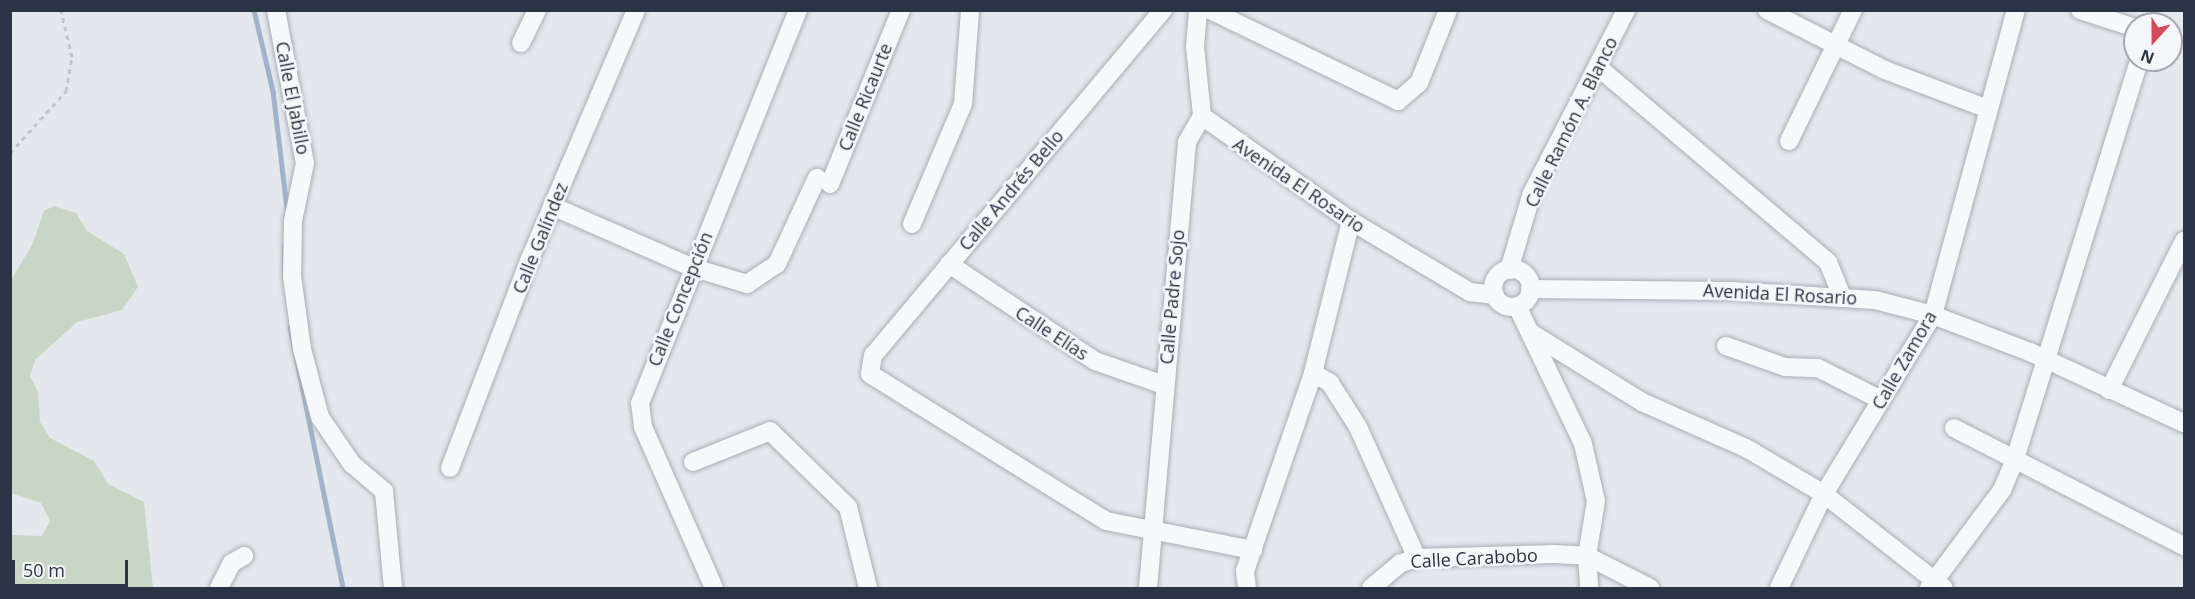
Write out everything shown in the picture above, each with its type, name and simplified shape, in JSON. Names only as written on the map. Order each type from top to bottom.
[{"type":"street","name":"Calle El Jabillo","points":[[276,10],[305,163],[293,221],[292,276],[302,349],[320,417],[352,464],[384,491],[393,588]]},
{"type":"street","points":[[521,43],[537,10]]},
{"type":"street","name":"Calle Galíndez","points":[[450,468],[552,206],[636,10]]},
{"type":"street","name":"Calle Concepción","points":[[714,588],[640,412],[691,267],[798,10]]},
{"type":"street","name":"Calle Ricaurte","points":[[552,206],[729,282],[747,284],[760,278],[777,264],[823,181],[901,10]]},
{"type":"street","points":[[912,224],[963,104],[970,10]]},
{"type":"street","name":"Calle Andrés Bello","points":[[1152,534],[1107,521],[870,374],[873,355],[1163,10]]},
{"type":"street","points":[[1198,10],[1196,46],[1202,116]]},
{"type":"street","points":[[1210,10],[1398,101],[1419,83],[1448,10]]},
{"type":"street","name":"Calle Ramón A. Blanco","points":[[1509,270],[1532,193],[1626,10]]},
{"type":"street","points":[[1767,10],[1833,45],[1988,109]]},
{"type":"street","points":[[1789,141],[1833,45],[1853,10]]},
{"type":"street","name":"Calle Zamora","points":[[1779,588],[1824,494],[1933,315],[2016,10]]},
{"type":"street","points":[[2080,10],[2123,24]]},
{"type":"street","points":[[1598,68],[1828,262],[1841,294]]},
{"type":"street","points":[[1531,333],[1642,402],[1746,448],[1824,494],[1935,586],[2002,490],[2015,459],[2135,72]]},
{"type":"street","name":"Avenida El Rosario","points":[[1202,116],[1351,221],[1470,292],[1495,296],[1502,304],[1517,306]]},
{"type":"street","name":"Calle Padre Sojo","points":[[1148,588],[1187,142],[1202,116]]},
{"type":"street","points":[[1247,588],[1245,571],[1313,373],[1351,221]]},
{"type":"street","points":[[2109,390],[2184,241]]},
{"type":"street","name":"Calle Elías","points":[[949,264],[1095,361],[1164,385]]},
{"type":"street","points":[[1495,296],[1495,278],[1509,270],[1525,275],[1530,289],[1517,306],[1583,444],[1596,501],[1587,556],[1589,588]]},
{"type":"street","name":"Avenida El Rosario","points":[[1530,289],[1841,294],[1933,315],[2045,359],[2184,423]]},
{"type":"street","points":[[1726,346],[1785,367],[1818,368],[1881,400]]},
{"type":"street","points":[[1313,373],[1330,383],[1358,427],[1416,558]]},
{"type":"street","points":[[1954,428],[2184,546]]},
{"type":"street","points":[[693,462],[770,431],[848,507],[868,588]]},
{"type":"street","points":[[1152,534],[1253,550]]},
{"type":"street","points":[[219,588],[232,563],[244,556]]},
{"type":"street","points":[[1587,556],[1650,588]]},
{"type":"street","name":"Calle Carabobo","points":[[1371,588],[1401,563],[1416,558],[1587,556]]},
{"type":"path","points":[[10,153],[66,91],[72,57],[61,10]]},
{"type":"green space","points":[[54,206],[76,213],[87,231],[124,254],[138,287],[122,310],[77,322],[35,360],[30,376],[38,392],[40,422],[50,438],[94,461],[108,484],[144,502],[153,588],[11,588],[11,535],[42,536],[50,521],[41,503],[11,493],[11,280],[32,245],[44,211]]},
{"type":"waterway","points":[[254,10],[273,91],[287,208]]},
{"type":"waterway","points":[[284,246],[284,277]]},
{"type":"waterway","points":[[290,327],[343,588]]}]
